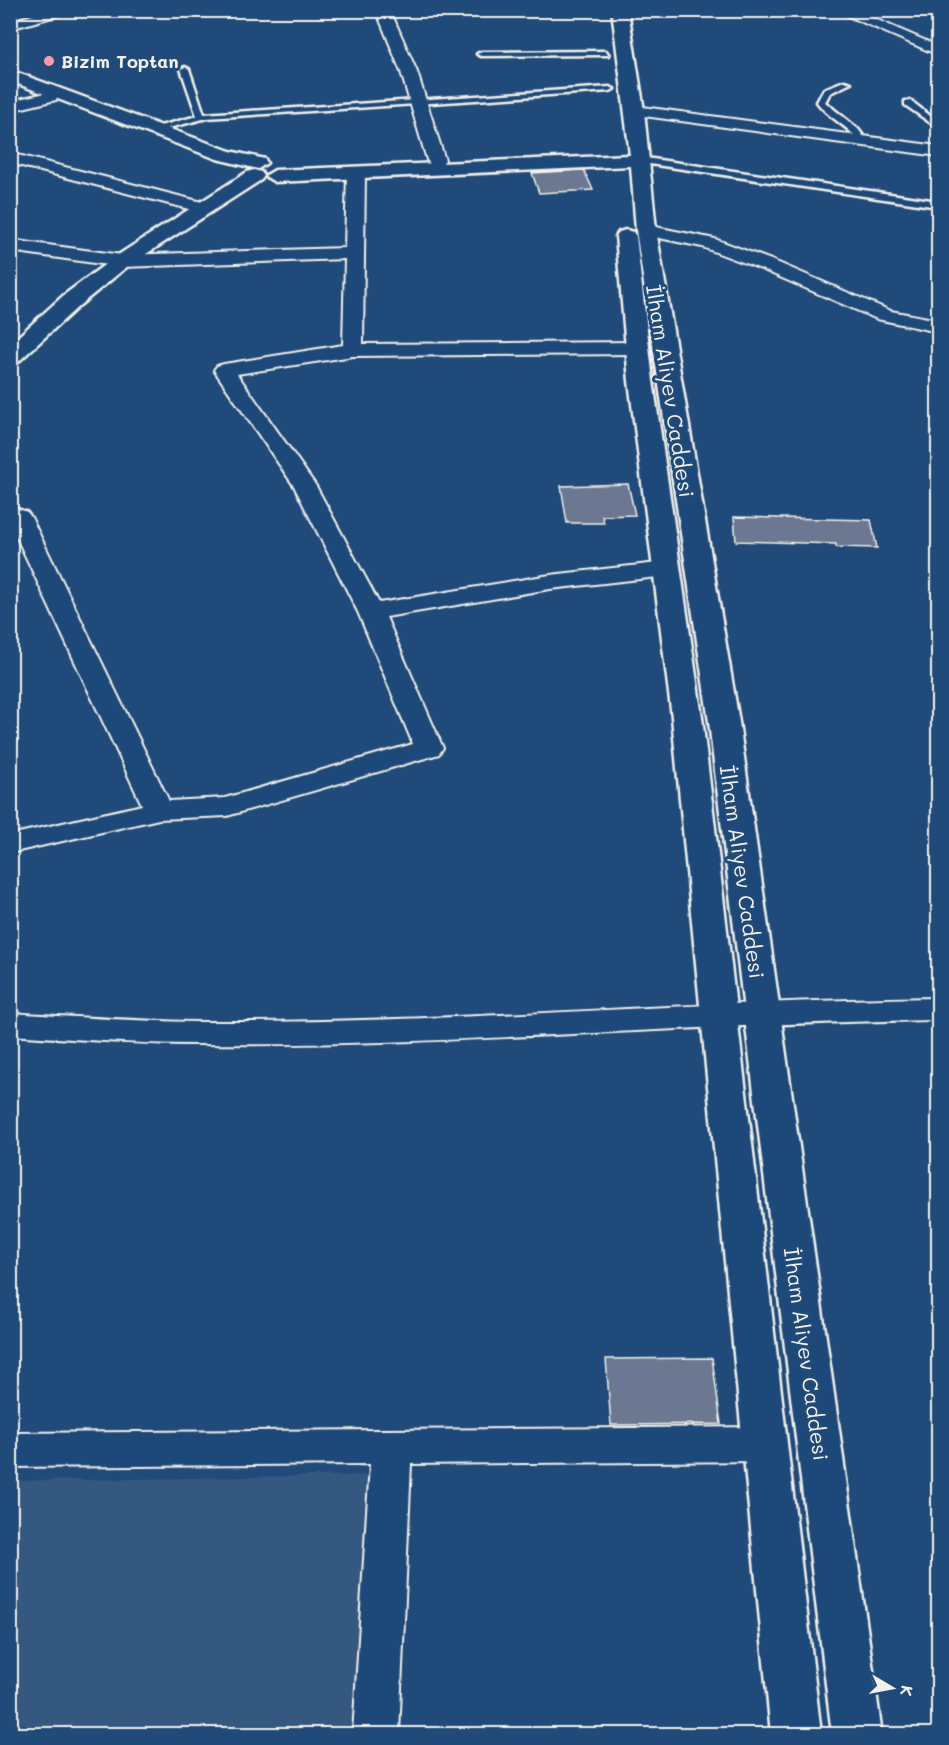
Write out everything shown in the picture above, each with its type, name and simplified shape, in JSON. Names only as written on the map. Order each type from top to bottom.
[{"type":"main road","name":"İlham Aliyev Caddesi","points":[[601,10],[610,89],[646,230],[724,722],[857,1734]]},
{"type":"main road","name":"İlham Aliyev Caddesi","points":[[620,10],[635,111],[628,155],[638,348],[687,717],[796,1734]]},
{"type":"main road","points":[[10,75],[264,171],[436,160],[628,155]]},
{"type":"main road","points":[[10,81],[264,171],[356,173],[628,155]]},
{"type":"main road","points":[[10,357],[72,300],[122,261],[264,171]]},
{"type":"street","points":[[10,25],[70,10]]},
{"type":"street","points":[[383,10],[409,72],[436,160]]},
{"type":"street","points":[[841,10],[939,51]]},
{"type":"street","points":[[10,106],[50,97]]},
{"type":"street","points":[[635,111],[939,151]]},
{"type":"street","points":[[10,158],[204,208]]},
{"type":"street","points":[[353,350],[356,173]]},
{"type":"street","points":[[646,230],[695,237],[740,253],[886,316],[939,326]]},
{"type":"street","points":[[10,245],[122,261],[355,254]]},
{"type":"street","points":[[10,844],[159,810],[227,807],[429,748],[371,612],[305,486],[224,370],[353,350],[638,348]]},
{"type":"street","points":[[10,513],[19,517],[38,553],[159,810]]},
{"type":"street","points":[[371,612],[550,582],[667,569]]},
{"type":"street","points":[[10,1024],[222,1033],[719,1014],[939,1009]]},
{"type":"street","points":[[10,1450],[765,1444]]},
{"type":"street","points":[[376,1734],[391,1447]]},
{"type":"lane","points":[[481,54],[606,53]]},
{"type":"lane","points":[[185,69],[201,117]]},
{"type":"lane","points":[[847,84],[827,91],[821,102],[831,115],[861,136],[864,142]]},
{"type":"lane","points":[[156,130],[201,117],[610,89]]},
{"type":"lane","points":[[908,103],[939,126]]},
{"type":"lane","points":[[628,155],[939,204]]},
{"type":"shaded area","points":[[375,1475],[359,1734],[11,1734],[10,1481]]},
{"type":"building","points":[[584,170],[593,190],[539,193],[532,173]]},
{"type":"building","points":[[628,484],[635,515],[602,516],[604,523],[567,523],[561,486]]},
{"type":"building","points":[[734,517],[871,520],[877,548],[836,547],[836,544],[736,541]]},
{"type":"building","points":[[712,1358],[721,1424],[611,1425],[606,1359]]},
{"type":"place","name":"Bizim Toptan","points":[[49,61]]}]
